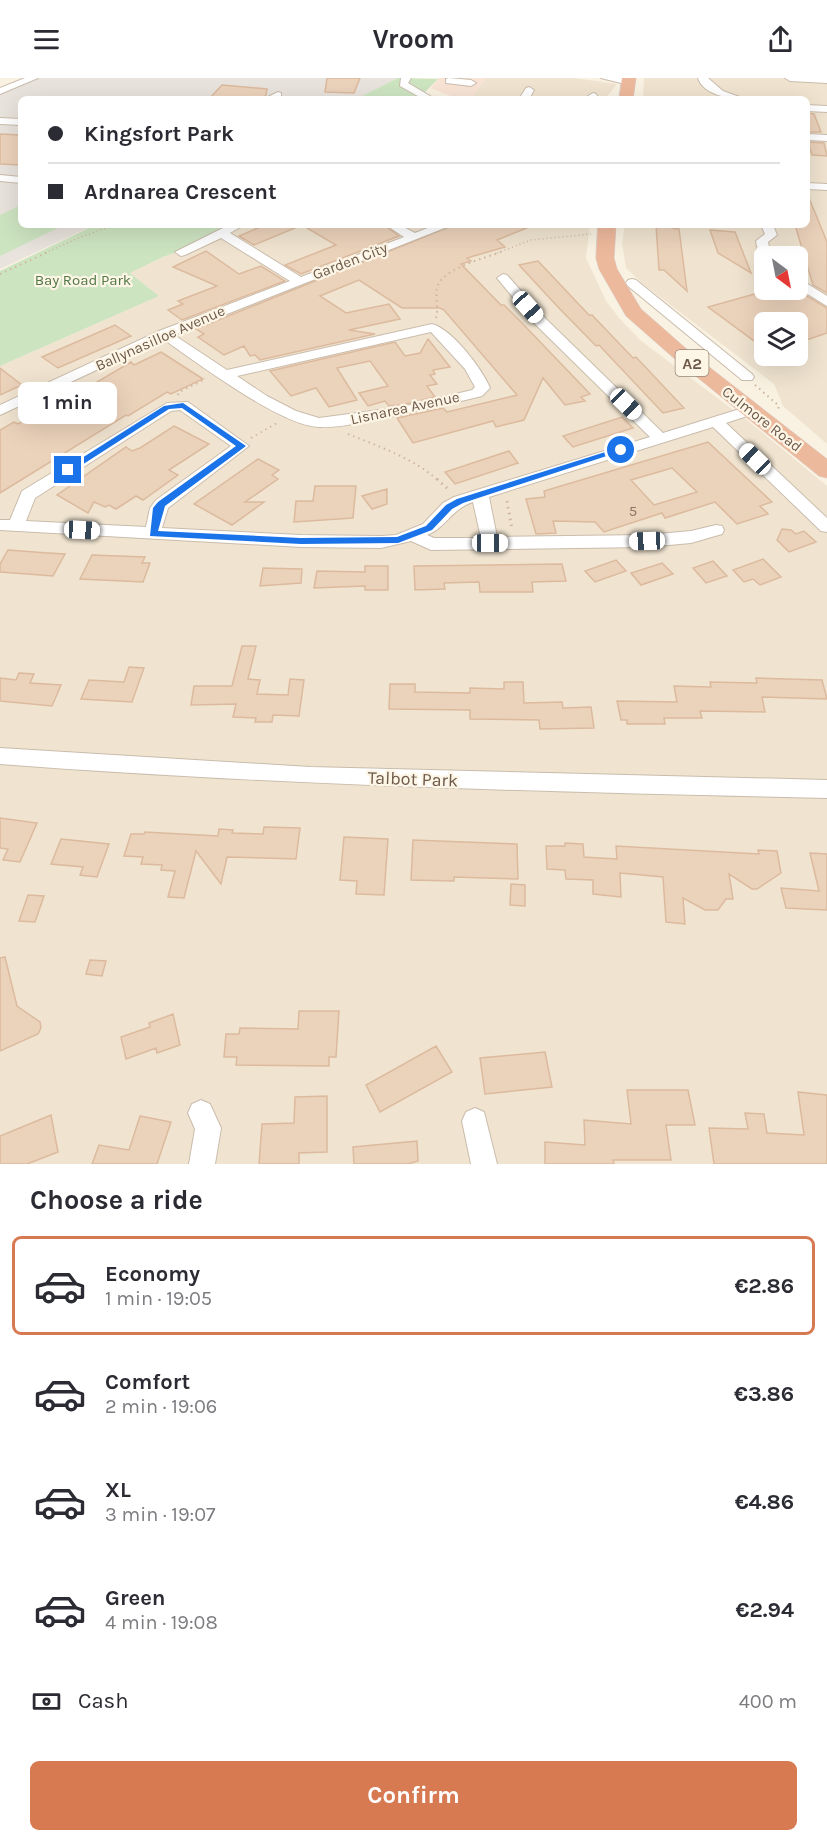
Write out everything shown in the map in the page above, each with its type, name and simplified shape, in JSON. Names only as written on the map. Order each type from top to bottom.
[{"type":"highway","points":[[626,96],[629,80]]},
{"type":"highway","name":"Culmore Road","points":[[607,229],[605,258],[615,284],[633,312],[827,471]]},
{"type":"street","points":[[0,91],[33,78]]},
{"type":"street","points":[[406,78],[403,84],[425,96]]},
{"type":"street","points":[[606,78],[629,80]]},
{"type":"street","points":[[703,78],[703,81],[720,93],[730,96]]},
{"type":"street","points":[[790,78],[827,80]]},
{"type":"street","points":[[453,82],[472,82]]},
{"type":"street","points":[[810,108],[827,109]]},
{"type":"street","points":[[0,121],[18,122]]},
{"type":"street","points":[[0,127],[18,128]]},
{"type":"street","points":[[810,137],[827,138]]},
{"type":"street","points":[[0,178],[18,180]]},
{"type":"street","points":[[810,186],[827,187]]},
{"type":"street","points":[[181,252],[232,228]]},
{"type":"street","points":[[397,228],[413,237]]},
{"type":"street","name":"Garden City","points":[[255,298],[438,228]]},
{"type":"street","points":[[763,246],[762,241],[771,235],[768,228]]},
{"type":"street","points":[[221,233],[298,280]]},
{"type":"street","points":[[502,278],[541,322],[659,437]]},
{"type":"street","points":[[632,283],[747,377]]},
{"type":"street","points":[[808,289],[827,302]]},
{"type":"street","name":"Ballynasilloe Avenue","points":[[0,411],[164,334],[255,298]]},
{"type":"street","points":[[224,373],[432,328]]},
{"type":"street","name":"Lisnarea Avenue","points":[[164,334],[262,399],[291,414],[318,423],[345,421],[402,411],[477,393],[483,388],[481,382],[437,330],[432,328]]},
{"type":"street","points":[[670,344],[698,336]]},
{"type":"street","points":[[8,525],[28,495],[166,407],[183,405],[242,446],[162,504],[158,508],[153,533]]},
{"type":"street","points":[[8,525],[301,541],[398,540],[429,528],[449,507],[460,501],[751,410]]},
{"type":"street","points":[[716,421],[827,527]]},
{"type":"street","points":[[480,495],[490,543]]},
{"type":"street","points":[[413,535],[431,544],[647,541],[691,537],[716,530]]},
{"type":"street","name":"Talbot Park","points":[[0,756],[148,768],[413,779],[827,789]]},
{"type":"street","points":[[201,1113],[208,1128],[202,1164]]},
{"type":"street","points":[[475,1121],[484,1164]]},
{"type":"path","points":[[0,274],[83,236],[106,228]]},
{"type":"path","points":[[432,328],[439,311],[435,294],[437,284],[441,278],[452,271],[531,240],[607,229]]},
{"type":"path","points":[[174,405],[179,392],[224,373]]},
{"type":"path","points":[[242,446],[291,414]]},
{"type":"path","points":[[318,423],[404,457],[427,470],[460,501]]},
{"type":"path","points":[[504,487],[515,543]]},
{"type":"shaded area","points":[[28,78],[398,78],[362,96],[18,96],[18,228],[88,228],[0,269],[0,89]]},
{"type":"shaded area","points":[[439,78],[486,78],[473,96],[451,96],[431,88]]},
{"type":"shaded area","points":[[486,78],[574,78],[617,84],[607,96],[473,96]]},
{"type":"shaded area","points":[[644,78],[827,78],[827,444],[783,406],[774,384],[643,284],[626,268],[622,243],[624,228],[810,228],[810,96],[643,96]]},
{"type":"shaded area","points":[[221,228],[590,228],[586,258],[606,301],[620,319],[640,340],[752,424],[827,486],[827,1164],[0,1164],[0,366],[159,296],[130,273],[163,257],[218,236],[212,232]]},
{"type":"green space","points":[[398,78],[438,79],[421,96],[362,96]]},
{"type":"green space","points":[[18,206],[18,228],[58,228],[0,256],[0,215]]},
{"type":"green space","name":"Bay Road Park","points":[[89,228],[222,228],[213,232],[219,236],[163,257],[130,273],[159,296],[0,366],[0,271]]},
{"type":"building","points":[[327,78],[360,78],[354,93],[325,92]]},
{"type":"building","points":[[222,85],[267,89],[265,96],[212,96]]},
{"type":"building","points":[[810,113],[814,114],[821,132],[810,132]]},
{"type":"building","points":[[0,134],[18,135],[18,165],[0,164]]},
{"type":"building","points":[[810,142],[824,143],[827,156],[812,155]]},
{"type":"building","points":[[810,200],[827,242],[827,293],[813,285],[808,268],[808,246],[801,246],[796,228],[810,228]]},
{"type":"building","points":[[258,228],[295,228],[254,245],[239,236]]},
{"type":"building","points":[[307,228],[388,228],[399,236],[301,274],[285,265],[336,245]]},
{"type":"building","points":[[447,228],[527,228],[497,240],[505,247],[467,258],[471,261],[461,264],[590,394],[581,397],[585,401],[565,405],[543,378],[524,420],[496,427],[493,421],[413,443],[397,418],[443,408],[447,412],[517,395],[444,310],[440,308],[402,308],[359,280],[320,296],[346,313],[389,304],[400,319],[349,330],[375,334],[260,360],[255,355],[250,356],[244,346],[224,355],[198,337],[204,334],[196,329]]},
{"type":"building","points":[[656,228],[679,229],[687,291],[664,270],[659,270]]},
{"type":"building","points":[[710,230],[735,232],[751,273],[718,253]]},
{"type":"building","points":[[206,251],[239,274],[261,266],[285,281],[182,320],[168,310],[183,304],[178,301],[217,286],[173,267]]},
{"type":"building","points":[[538,261],[589,315],[592,315],[633,358],[636,357],[684,408],[663,413],[519,265]]},
{"type":"building","points":[[754,294],[754,300],[808,300],[808,297],[827,308],[827,333],[808,340],[808,312],[754,312],[754,341],[708,307]]},
{"type":"building","points":[[115,325],[131,336],[58,368],[42,357]]},
{"type":"building","points":[[428,339],[450,367],[433,370],[435,374],[430,375],[437,384],[427,386],[435,397],[402,405],[389,406],[385,401],[368,406],[359,393],[388,386],[370,361],[337,368],[357,400],[329,407],[316,388],[291,396],[270,371],[395,342],[405,356],[420,353]]},
{"type":"building","points":[[161,352],[203,379],[171,394],[167,392],[128,416],[126,415],[0,493],[0,430],[14,422],[18,424],[65,396],[70,398],[131,362],[134,365]]},
{"type":"building","points":[[0,368],[22,385],[0,395]]},
{"type":"building","points":[[622,417],[633,428],[573,447],[563,436]]},
{"type":"building","points":[[174,426],[209,444],[169,470],[178,475],[143,500],[136,496],[116,509],[94,502],[88,513],[57,495],[126,447],[132,451],[140,448]]},
{"type":"building","points":[[708,442],[772,502],[760,506],[768,514],[737,524],[715,502],[665,518],[662,513],[604,532],[595,522],[553,521],[556,533],[536,534],[526,499],[545,497],[544,491]],"holes":[[[672,468],[697,492],[654,505],[631,480]]]},
{"type":"building","points":[[509,451],[518,463],[455,484],[445,472]]},
{"type":"building","points":[[258,459],[279,470],[272,475],[278,479],[245,502],[264,502],[232,525],[194,504]]},
{"type":"building","points":[[315,486],[356,486],[353,518],[294,522],[296,501],[313,501]]},
{"type":"building","points":[[387,489],[387,504],[372,509],[362,496]]},
{"type":"building","points":[[782,529],[791,530],[796,534],[804,531],[816,542],[789,552],[777,540]]},
{"type":"building","points":[[8,550],[65,554],[53,576],[0,572],[0,564]]},
{"type":"building","points":[[92,555],[145,557],[142,563],[150,563],[143,582],[80,579]]},
{"type":"building","points":[[763,559],[781,577],[760,585],[753,579],[744,582],[733,570]]},
{"type":"building","points":[[616,560],[626,571],[595,582],[585,571]]},
{"type":"building","points":[[713,561],[727,576],[706,583],[693,568]]},
{"type":"building","points":[[662,563],[673,574],[641,585],[631,573]]},
{"type":"building","points":[[562,564],[566,581],[532,582],[533,592],[480,592],[479,582],[444,583],[445,589],[415,590],[414,566]]},
{"type":"building","points":[[365,566],[388,566],[388,590],[365,590],[365,586],[314,588],[317,571],[365,572]]},
{"type":"building","points":[[263,568],[302,569],[301,583],[260,586]]},
{"type":"building","points":[[242,646],[256,646],[248,679],[260,680],[257,694],[288,695],[290,679],[304,680],[299,716],[273,715],[272,722],[255,722],[256,718],[233,717],[236,704],[191,705],[194,686],[232,686]]},
{"type":"building","points":[[129,667],[144,668],[132,702],[81,699],[89,680],[124,682]]},
{"type":"building","points":[[19,673],[34,674],[30,683],[61,685],[52,706],[0,701],[0,678],[16,680]]},
{"type":"building","points":[[756,678],[822,680],[827,699],[762,697],[765,712],[700,711],[702,718],[664,718],[665,724],[627,724],[627,720],[621,720],[617,701],[677,702],[674,686],[711,687],[710,682],[757,683]]},
{"type":"building","points":[[504,682],[523,682],[524,703],[562,702],[563,708],[591,707],[594,728],[540,729],[539,720],[470,719],[470,710],[389,709],[390,684],[415,684],[415,692],[470,693],[470,688],[504,689]]},
{"type":"building","points":[[0,818],[37,823],[20,862],[3,860],[8,849],[0,848]]},
{"type":"building","points":[[264,827],[300,828],[296,859],[227,857],[221,884],[196,851],[184,898],[168,897],[175,871],[161,870],[162,865],[141,864],[143,857],[124,856],[131,834],[144,834],[145,832],[218,836],[219,829],[233,830],[232,833],[263,834]]},
{"type":"building","points":[[344,837],[388,839],[384,895],[356,894],[357,881],[340,880]]},
{"type":"building","points":[[61,839],[109,844],[97,877],[80,875],[83,867],[51,864]]},
{"type":"building","points":[[413,840],[517,844],[518,879],[454,877],[454,881],[411,880]]},
{"type":"building","points":[[565,843],[583,844],[584,857],[617,859],[616,846],[759,854],[758,850],[777,851],[781,873],[757,889],[752,889],[729,874],[733,899],[726,899],[718,910],[705,910],[683,898],[685,924],[666,922],[663,877],[620,873],[621,897],[593,894],[593,880],[566,879],[565,870],[547,869],[546,846],[565,846]]},
{"type":"building","points":[[810,853],[827,854],[827,910],[786,908],[781,888],[819,891]]},
{"type":"building","points":[[511,884],[525,885],[525,906],[510,905]]},
{"type":"building","points":[[28,895],[44,896],[35,922],[19,921]]},
{"type":"building","points":[[5,957],[17,1006],[40,1022],[41,1028],[38,1034],[0,1051],[0,958]]},
{"type":"building","points":[[90,960],[106,961],[102,976],[86,974]]},
{"type":"building","points":[[299,1011],[339,1011],[336,1057],[329,1057],[329,1066],[236,1065],[237,1057],[224,1057],[226,1034],[239,1034],[240,1028],[298,1029]]},
{"type":"building","points":[[173,1014],[180,1045],[157,1053],[156,1048],[126,1059],[121,1037],[150,1027],[149,1023]]},
{"type":"building","points":[[436,1046],[452,1072],[380,1112],[366,1085]]},
{"type":"building","points":[[545,1052],[552,1087],[485,1094],[480,1058]]},
{"type":"building","points":[[627,1090],[688,1090],[695,1125],[666,1125],[671,1160],[613,1160],[614,1164],[545,1164],[545,1142],[585,1145],[584,1120],[631,1124]]},
{"type":"building","points":[[798,1092],[827,1095],[827,1164],[714,1164],[709,1128],[748,1129],[745,1113],[764,1114],[767,1133],[804,1135]]},
{"type":"building","points":[[327,1096],[327,1152],[299,1153],[299,1164],[259,1164],[262,1124],[294,1123],[295,1097]]},
{"type":"building","points":[[51,1115],[58,1152],[27,1164],[0,1164],[0,1136]]},
{"type":"building","points":[[140,1116],[171,1122],[157,1164],[92,1164],[99,1145],[129,1150]]},
{"type":"building","points":[[417,1141],[418,1161],[408,1164],[354,1164],[353,1147]]},
{"type":"route","points":[[68,470],[166,407],[183,405],[238,441],[242,446],[162,504],[158,508],[153,533],[301,541],[381,542],[398,540],[429,528],[449,507],[460,501],[621,450]]}]
